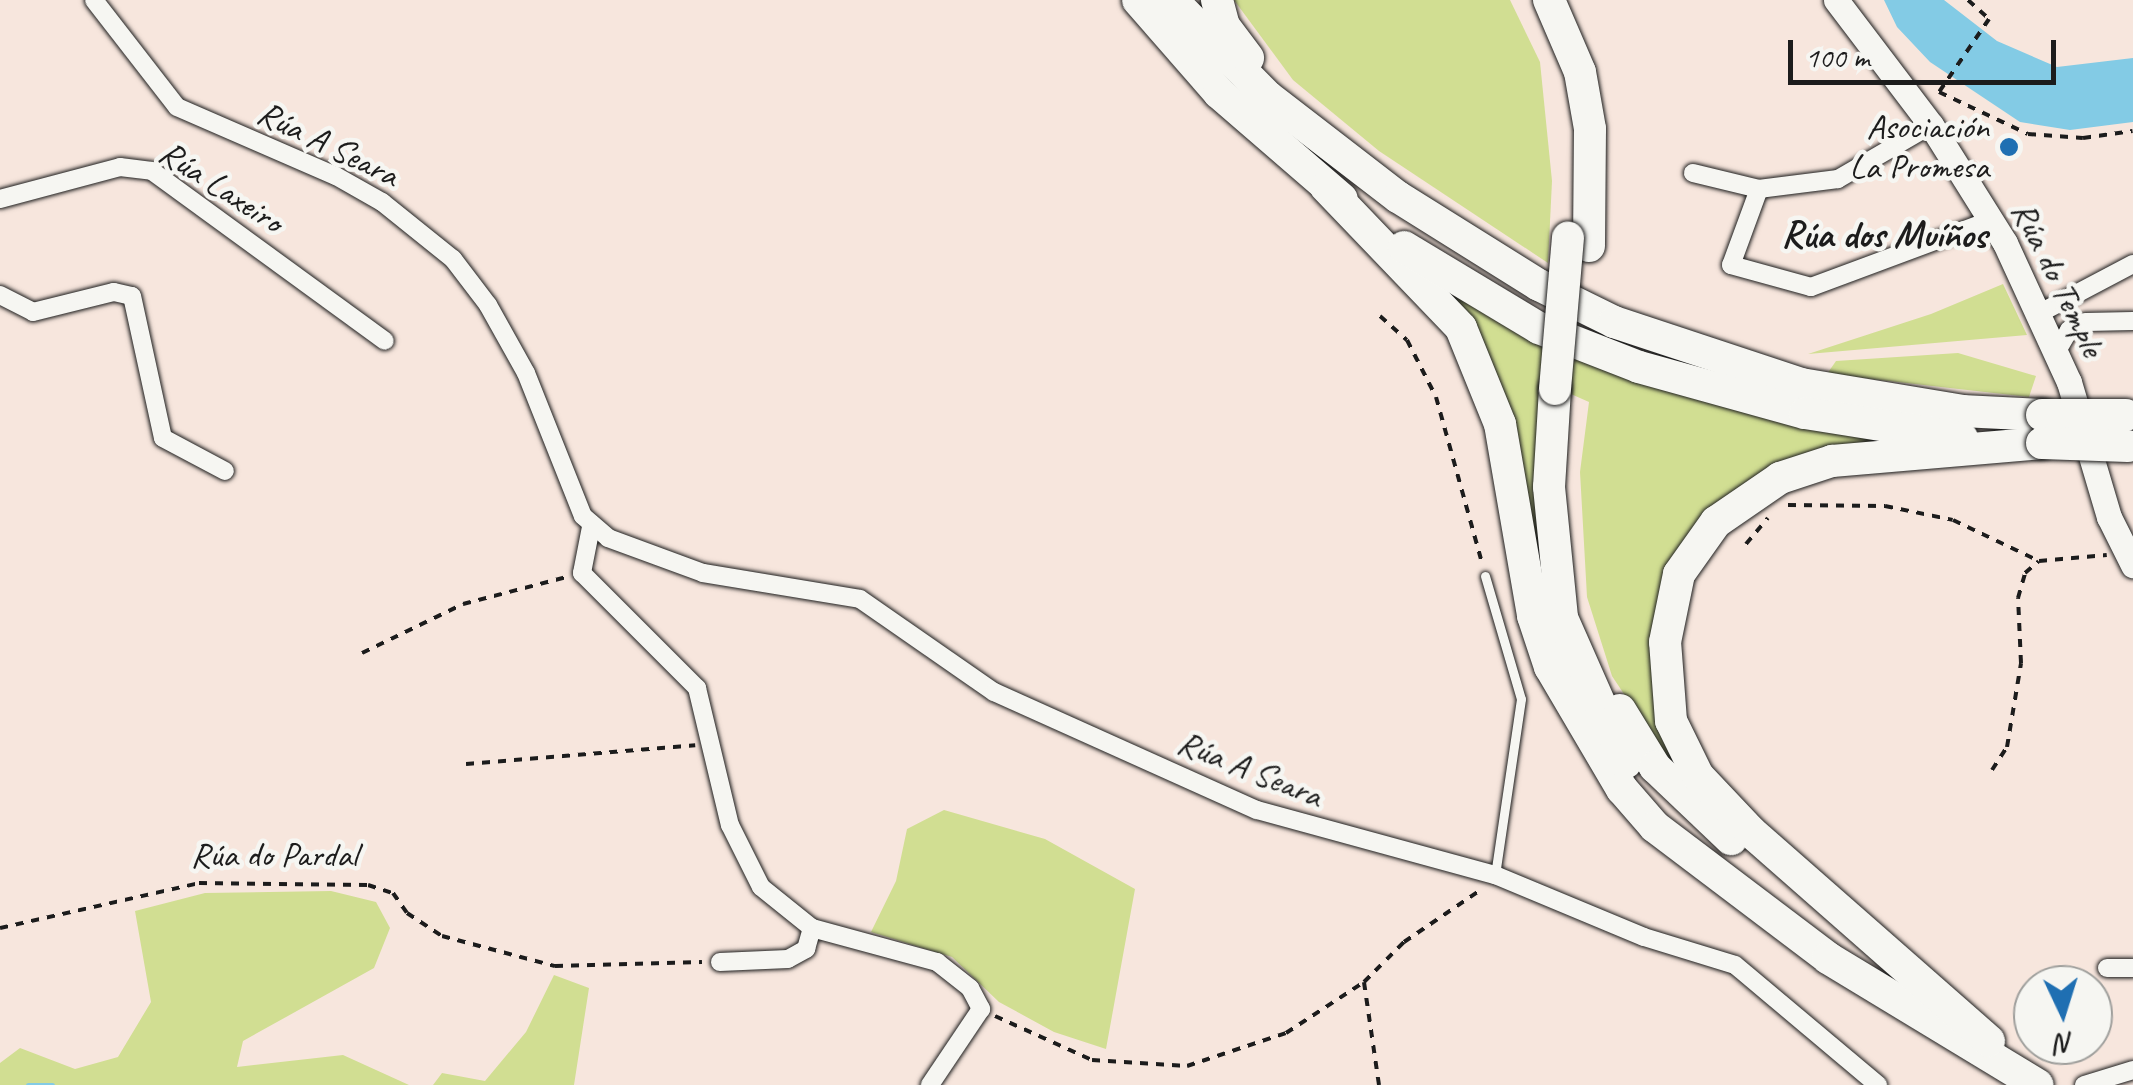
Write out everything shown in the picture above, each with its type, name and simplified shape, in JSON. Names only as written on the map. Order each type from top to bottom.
[{"type":"highway","points":[[1138,0],[1219,93],[1326,187],[1461,328],[1500,424],[1534,616],[1550,667],[1622,789],[1654,827],[1828,958],[2040,1085]]},
{"type":"highway","points":[[1172,0],[1268,97],[1458,237],[1614,322],[1801,384],[1962,411],[2042,429]]},
{"type":"highway","points":[[1217,0],[1224,26],[1268,97]]},
{"type":"highway","points":[[1527,0],[1562,77],[1579,242]]},
{"type":"highway","points":[[1550,0],[1580,72],[1590,129],[1564,393],[1549,487],[1562,618],[1624,761],[1720,861],[1985,1055]]},
{"type":"highway","points":[[1326,187],[1470,289],[1538,328],[1639,368],[1805,413],[2042,429],[2130,430]]},
{"type":"highway","points":[[1564,393],[1565,492],[1578,610],[1617,705],[1655,767],[1717,828],[1918,980]]},
{"type":"highway","points":[[2040,1085],[1918,980],[1698,776],[1671,721],[1665,682],[1665,642],[1679,574],[1716,522],[1780,478],[1832,461],[2042,429]]},
{"type":"main road","name":"Rúa do Temple","points":[[1836,0],[1931,125],[1991,220],[2040,313],[2129,558]]},
{"type":"street","name":"Rúa A Seara","points":[[94,0],[177,106],[352,185],[452,259],[488,305],[526,373],[591,526],[643,554],[703,573],[860,599],[994,692],[1257,810],[1495,875],[1644,937],[1734,965],[1878,1085]]},
{"type":"street","points":[[1693,173],[1759,189],[1838,179],[1931,125]]},
{"type":"street","name":"Rúa Laxeiro","points":[[0,199],[120,166],[152,172],[385,341]]},
{"type":"street","points":[[1759,189],[1730,265],[1811,287],[1991,220]]},
{"type":"street","points":[[2040,313],[2087,294],[2133,264]]},
{"type":"street","points":[[0,295],[33,312],[114,292],[132,296],[163,438],[225,472]]},
{"type":"street","points":[[2086,322],[2087,294]]},
{"type":"street","points":[[2056,350],[2068,330],[2086,322],[2133,321]]},
{"type":"street","points":[[591,526],[582,574],[697,688],[730,826],[761,887],[812,928],[938,962],[970,988],[981,1009],[930,1085]]},
{"type":"street","points":[[720,962],[788,959],[806,950],[812,928]]},
{"type":"street","points":[[2084,1085],[2133,1070]]},
{"type":"lane","points":[[1485,576],[1521,699],[1495,875]]},
{"type":"path","points":[[1968,0],[1990,20],[1939,92],[2028,134],[2083,138],[2133,132]]},
{"type":"path","points":[[1380,316],[1407,340],[1436,397],[1485,576]]},
{"type":"path","points":[[1746,544],[1778,507],[1803,501],[1886,506],[1954,520],[2039,561],[2129,558]]},
{"type":"path","points":[[1992,770],[2007,747],[2022,664],[2018,598],[2025,573],[2039,561]]},
{"type":"path","points":[[362,653],[463,604],[582,574]]},
{"type":"path","points":[[466,764],[707,742]]},
{"type":"path","points":[[981,1009],[1092,1060],[1187,1066],[1286,1033],[1364,982],[1404,942],[1495,875]]},
{"type":"path","name":"Rúa do Pardal","points":[[0,928],[198,882],[368,885],[393,893],[407,913],[442,936],[555,966],[720,962]]},
{"type":"path","points":[[1364,982],[1380,1085]]},
{"type":"green space","points":[[1234,0],[1510,0],[1540,62],[1552,181],[1548,263],[1379,151],[1293,80]]},
{"type":"green space","points":[[1428,273],[1879,441],[1830,450],[1684,549],[1675,771],[1612,676],[1587,597],[1580,472],[1589,402],[1546,383],[1541,568]]},
{"type":"green space","points":[[2003,284],[2027,335],[1808,354],[1931,314]]},
{"type":"green space","points":[[1958,353],[2036,376],[2029,397],[1827,374],[1836,361]]},
{"type":"green space","points":[[944,810],[1045,839],[1135,889],[1106,1049],[1054,1032],[999,1002],[952,957],[871,932],[896,881],[907,829]]},
{"type":"green space","points":[[331,891],[376,902],[390,928],[374,968],[243,1041],[237,1067],[343,1055],[409,1085],[0,1085],[0,1063],[20,1048],[75,1069],[118,1057],[151,1002],[135,911],[205,893]]},
{"type":"green space","points":[[554,975],[589,988],[574,1085],[433,1085],[442,1073],[485,1081],[526,1032]]},
{"type":"water","points":[[1884,0],[1944,0],[1997,41],[2057,67],[2133,58],[2133,122],[2070,130],[2020,122],[1930,62],[1897,27]]},
{"type":"waterway","points":[[28,1085],[52,1085]]},
{"type":"place","name":"Asociación La Promesa","points":[[2009,147]]},
{"type":"district","name":"Rúa dos Muíños","points":[[1884,235]]}]
